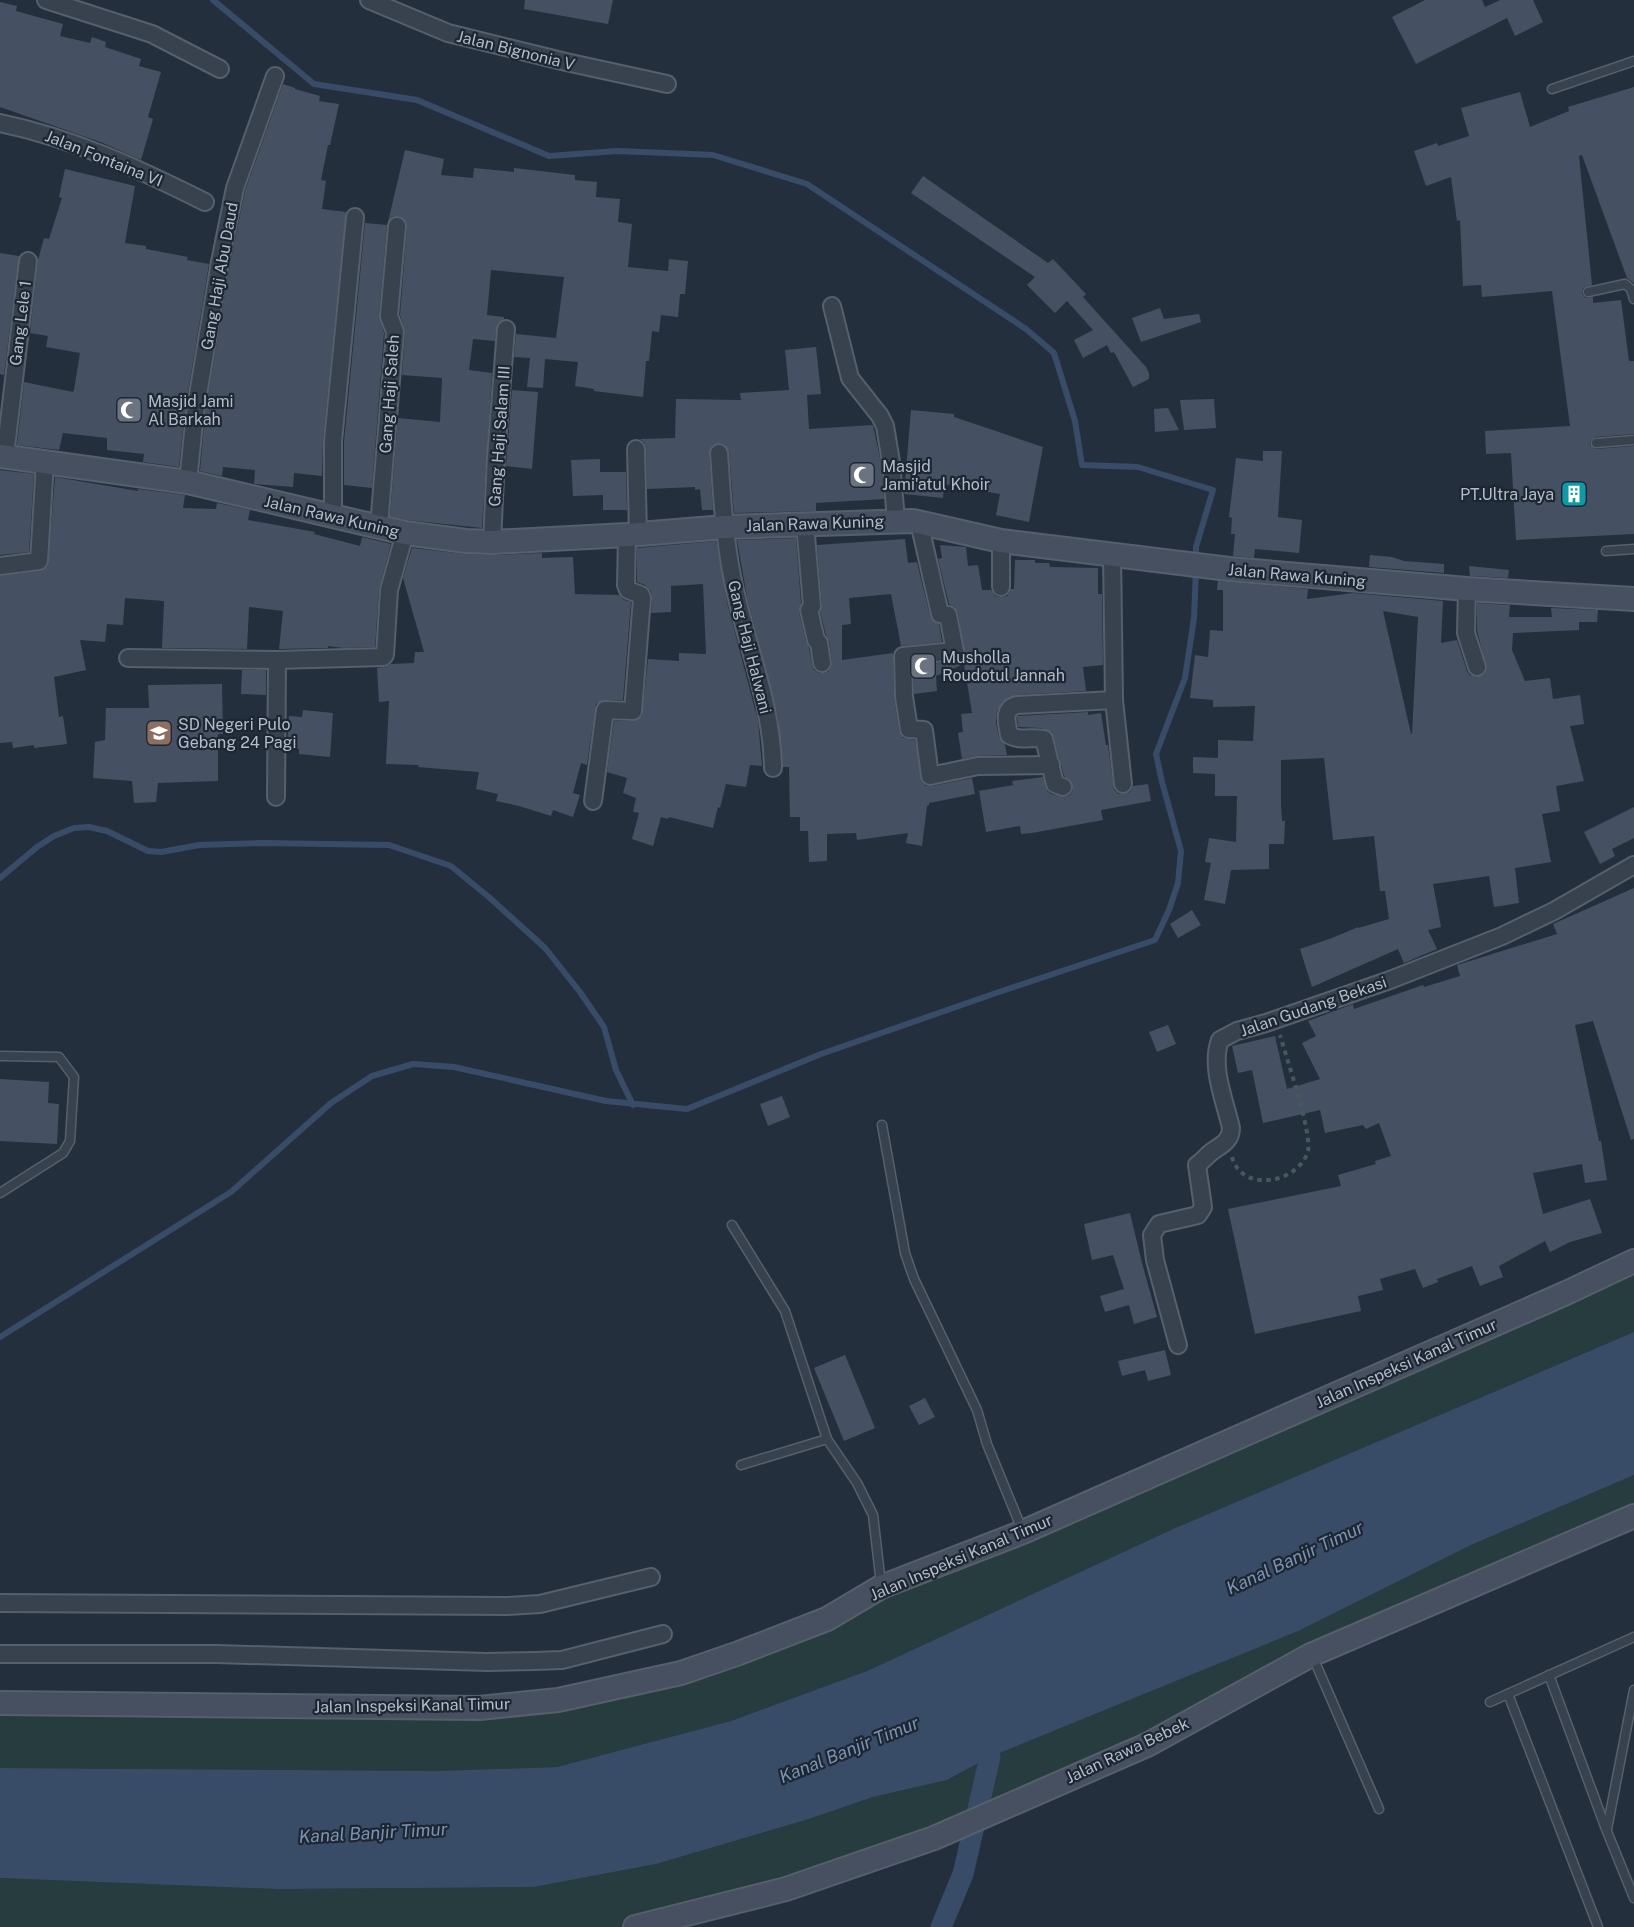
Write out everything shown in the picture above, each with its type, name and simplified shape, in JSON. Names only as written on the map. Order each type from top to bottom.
[{"type":"street","points":[[46,0],[152,34],[220,69]]},
{"type":"street","name":"Jalan Bignonia V","points":[[369,0],[448,33],[668,84]]},
{"type":"street","name":"Gang Haji Abu Daud","points":[[188,482],[195,413],[220,262],[236,188],[275,76]]},
{"type":"street","name":"Jalan Fontaina VI","points":[[0,123],[33,130],[73,143],[137,168],[205,202]]},
{"type":"street","points":[[333,516],[333,441],[355,217]]},
{"type":"street","name":"Gang Haji Saleh","points":[[379,526],[395,332],[389,316],[397,226]]},
{"type":"street","name":"Gang Lele 1","points":[[2,456],[28,261]]},
{"type":"street","points":[[832,306],[850,378],[880,416],[885,426],[891,462],[908,521],[940,614],[948,615],[955,651],[903,656],[904,698],[909,729],[924,730],[930,776],[978,766],[1051,765]]},
{"type":"street","name":"Gang Haji Salam III","points":[[492,542],[506,329]]},
{"type":"street","points":[[593,801],[604,710],[633,711],[641,597],[628,590],[626,585],[632,534],[636,449]]},
{"type":"street","name":"Gang Haji Halwani","points":[[719,453],[732,577],[770,724],[773,768]]},
{"type":"street","name":"Jalan Rawa Kuning","points":[[2,456],[188,482],[405,533],[492,542],[725,527],[908,521],[1000,541],[1229,569],[1467,590],[1634,599]]},
{"type":"street","points":[[0,566],[39,561],[45,462]]},
{"type":"street","points":[[805,524],[812,606],[809,610],[816,640],[819,643],[822,663]]},
{"type":"street","points":[[128,658],[277,660],[382,657],[385,655],[389,590],[405,533]]},
{"type":"street","points":[[1000,541],[1001,587]]},
{"type":"street","points":[[1112,554],[1114,700],[1123,784]]},
{"type":"street","points":[[1467,590],[1466,633],[1477,667]]},
{"type":"street","points":[[276,797],[277,660]]},
{"type":"street","points":[[1063,787],[1054,784],[1044,739],[1023,740],[1008,735],[1007,711],[1010,707],[1017,705],[1114,700]]},
{"type":"street","name":"Jalan Gudang Bekasi","points":[[1228,1141],[1231,1128],[1218,1075],[1216,1050],[1220,1040],[1237,1031],[1390,981],[1502,936],[1554,911],[1634,865]]},
{"type":"street","points":[[1178,1345],[1155,1260],[1152,1235],[1159,1224],[1198,1215],[1203,1208],[1197,1165],[1228,1141]]},
{"type":"street","name":"Jalan Inspeksi Kanal Timur","points":[[0,1703],[479,1708],[558,1700],[681,1673],[827,1618],[881,1587],[1023,1532],[1634,1261]]},
{"type":"street","name":"Jalan Rawa Bebek","points":[[635,1927],[786,1889],[934,1838],[1147,1744],[1311,1654],[1634,1516]]},
{"type":"street","points":[[0,1603],[507,1606],[540,1604],[651,1577]]},
{"type":"street","points":[[0,1654],[217,1654],[486,1662],[535,1661],[562,1660],[663,1634]]},
{"type":"lane","points":[[1552,89],[1634,61]]},
{"type":"lane","points":[[1588,292],[1625,284],[1631,290],[1634,299]]},
{"type":"lane","points":[[1596,443],[1634,440]]},
{"type":"lane","points":[[1606,551],[1634,549]]},
{"type":"lane","points":[[0,1056],[59,1057],[74,1077],[70,1141],[63,1153],[0,1193]]},
{"type":"lane","points":[[882,1125],[905,1253],[914,1279],[977,1410],[987,1444],[1023,1532]]},
{"type":"lane","points":[[732,1225],[785,1311],[826,1439],[857,1483],[873,1515],[881,1587]]},
{"type":"lane","points":[[741,1465],[826,1439]]},
{"type":"lane","points":[[1490,1702],[1634,1637]]},
{"type":"lane","points":[[1311,1654],[1379,1809]]},
{"type":"lane","points":[[1549,1675],[1634,1898]]},
{"type":"lane","points":[[1606,1829],[1630,1730],[1634,1690]]},
{"type":"lane","points":[[1508,1694],[1598,1927]]},
{"type":"path","points":[[1228,1141],[1233,1162],[1246,1177],[1266,1182],[1288,1175],[1302,1164],[1308,1148],[1303,1115],[1275,1020]]},
{"type":"green space","points":[[1634,1261],[1634,1332],[1173,1529],[867,1671],[731,1721],[557,1767],[438,1771],[0,1768],[0,1703],[479,1708],[721,1659]]},
{"type":"green space","points":[[1634,1475],[1634,1516],[934,1838],[635,1927],[0,1927],[0,1878],[289,1889],[534,1887],[656,1864],[809,1819],[873,1797],[948,1780],[990,1757],[1297,1631],[1471,1545]]},
{"type":"water","name":"Kanal Banjir Timur","points":[[1634,1332],[1634,1475],[1471,1545],[1298,1631],[990,1757],[947,1780],[873,1797],[809,1819],[656,1864],[534,1887],[278,1889],[0,1878],[0,1768],[438,1771],[557,1767],[731,1721],[867,1671],[1173,1529]]},
{"type":"building","points":[[525,0],[613,0],[608,24],[524,9]]},
{"type":"building","points":[[1425,0],[1482,0],[1485,7],[1500,0],[1533,0],[1543,22],[1515,36],[1507,18],[1416,64],[1392,17]]},
{"type":"building","points":[[0,2],[17,6],[16,11],[63,24],[60,36],[90,43],[92,37],[106,42],[105,47],[141,59],[139,66],[161,72],[148,117],[153,119],[141,160],[103,143],[0,107]]},
{"type":"building","points":[[283,84],[320,96],[319,101],[339,104],[321,180],[326,181],[322,209],[346,212],[323,440],[322,476],[294,473],[293,487],[254,484],[255,470],[223,467],[222,476],[200,471],[205,414],[230,264],[245,191]]},
{"type":"building","points":[[1634,87],[1634,283],[1627,278],[1582,155],[1579,156],[1592,285],[1583,288],[1582,294],[1586,298],[1593,297],[1593,303],[1621,300],[1629,361],[1634,361],[1634,434],[1595,437],[1590,444],[1596,449],[1634,446],[1634,534],[1516,540],[1511,453],[1486,454],[1485,431],[1570,426],[1552,291],[1482,297],[1481,285],[1463,286],[1460,220],[1457,221],[1451,177],[1426,186],[1414,151],[1469,136],[1461,108],[1520,92],[1530,127],[1569,111],[1568,107]]},
{"type":"building","points":[[405,150],[444,159],[441,175],[473,178],[474,168],[514,172],[514,168],[575,175],[575,180],[597,182],[596,197],[620,199],[618,222],[632,224],[628,267],[668,271],[669,259],[688,261],[685,294],[680,294],[678,317],[661,315],[659,332],[652,331],[649,361],[646,361],[643,397],[594,391],[594,389],[575,386],[578,362],[545,359],[543,388],[527,387],[530,358],[514,357],[516,334],[556,338],[564,277],[491,270],[487,315],[504,317],[504,319],[497,324],[495,341],[473,339],[469,370],[492,373],[482,528],[390,516],[398,418],[440,422],[442,378],[402,375],[405,332],[400,315],[407,226],[403,218],[399,216],[392,217],[388,222]]},
{"type":"building","points":[[65,169],[135,186],[125,243],[146,246],[146,249],[188,257],[187,260],[209,264],[185,411],[179,467],[143,462],[144,454],[107,450],[107,438],[63,433],[59,450],[17,445],[24,382],[73,392],[74,390],[80,353],[46,347],[48,336],[30,333],[38,260],[44,238],[49,239],[62,198],[59,197]]},
{"type":"building","points":[[923,176],[1048,263],[1053,259],[1086,294],[1083,297],[1146,367],[1149,379],[1133,387],[1114,352],[1111,353],[1107,345],[1083,358],[1074,340],[1093,330],[1067,301],[1055,313],[1027,285],[1035,277],[911,193]]},
{"type":"building","points":[[365,223],[387,225],[379,315],[384,333],[372,488],[344,485],[344,442]]},
{"type":"building","points":[[0,253],[19,256],[4,375],[0,374]]},
{"type":"building","points":[[1160,308],[1164,319],[1199,314],[1201,322],[1141,342],[1132,318]]},
{"type":"building","points":[[816,347],[821,394],[807,395],[809,429],[873,425],[881,463],[884,499],[816,503],[816,511],[734,513],[729,452],[724,444],[719,443],[713,445],[709,453],[713,510],[702,510],[700,489],[695,490],[695,487],[647,489],[646,449],[645,443],[640,439],[675,438],[676,399],[741,400],[740,393],[789,390],[785,350]]},
{"type":"building","points":[[512,390],[538,392],[532,469],[506,466]]},
{"type":"building","points":[[1214,399],[1216,428],[1184,430],[1180,400]]},
{"type":"building","points":[[1168,408],[1179,430],[1155,432],[1154,409]]},
{"type":"building","points":[[911,410],[954,414],[954,417],[1043,447],[1029,522],[996,515],[1000,494],[944,484],[943,498],[904,494]]},
{"type":"building","points":[[1263,451],[1282,451],[1278,517],[1302,520],[1299,553],[1255,549],[1254,558],[1233,556],[1235,534],[1231,534],[1232,518],[1229,517],[1236,458],[1263,461]]},
{"type":"building","points":[[600,459],[600,472],[626,472],[627,510],[603,510],[603,495],[573,496],[571,460]]},
{"type":"building","points":[[0,470],[34,474],[29,552],[0,555]]},
{"type":"building","points":[[55,477],[138,491],[138,489],[185,495],[183,508],[216,509],[217,503],[250,510],[248,520],[315,532],[314,534],[360,546],[362,537],[391,544],[379,589],[375,647],[328,646],[328,648],[279,649],[283,611],[249,607],[247,649],[162,648],[164,601],[125,598],[123,625],[107,624],[105,642],[80,640],[86,670],[54,677],[59,717],[63,716],[67,744],[13,748],[12,742],[0,743],[0,576],[40,571],[48,566]]},
{"type":"building","points":[[796,538],[801,603],[799,612],[812,665],[819,673],[828,672],[832,662],[829,641],[820,612],[822,605],[817,545],[905,539],[908,563],[917,562],[930,616],[934,622],[939,624],[942,642],[901,646],[891,594],[849,598],[851,624],[842,625],[842,660],[893,653],[894,697],[899,731],[903,738],[915,740],[922,782],[926,786],[932,786],[972,778],[975,794],[929,803],[922,846],[906,843],[908,833],[857,840],[856,833],[827,834],[827,861],[809,862],[808,831],[800,831],[800,817],[790,817],[789,767],[783,767],[778,717],[747,597],[737,540]]},
{"type":"building","points":[[716,541],[727,602],[758,721],[762,766],[750,765],[746,787],[726,784],[713,828],[661,817],[653,846],[632,839],[639,813],[633,812],[636,798],[623,793],[627,778],[607,772],[614,721],[633,721],[642,716],[648,659],[679,661],[679,653],[706,654],[703,584],[671,586],[671,612],[651,613],[651,591],[645,585],[637,582],[637,548]]},
{"type":"building","points":[[940,545],[966,547],[968,566],[978,565],[982,590],[991,590],[995,596],[1000,597],[1007,596],[1011,589],[1014,589],[1015,560],[1035,560],[1035,563],[1049,563],[1050,567],[1098,568],[1098,594],[1102,594],[1103,665],[1083,667],[1086,691],[1016,695],[1002,702],[997,711],[996,722],[999,737],[1005,745],[1007,755],[962,759],[958,733],[963,732],[961,714],[972,713],[964,664],[936,676],[937,691],[914,694],[914,666],[956,661],[962,659],[965,654],[958,613],[955,607],[949,604],[938,559],[942,558]]},
{"type":"building","points":[[412,548],[465,554],[542,553],[542,558],[573,557],[575,594],[619,595],[631,602],[623,700],[605,700],[596,704],[587,765],[581,763],[573,793],[580,795],[573,817],[553,810],[551,816],[496,801],[498,794],[476,789],[479,772],[418,767],[419,765],[386,764],[389,701],[379,702],[377,668],[391,664],[414,663],[415,652],[424,652],[403,578]]},
{"type":"building","points":[[1370,555],[1392,557],[1404,561],[1444,564],[1444,573],[1369,567]]},
{"type":"building","points":[[1469,566],[1509,570],[1508,578],[1470,576]]},
{"type":"building","points":[[1218,581],[1308,589],[1307,599],[1353,593],[1443,601],[1441,643],[1457,640],[1467,671],[1475,677],[1484,674],[1487,669],[1477,631],[1477,603],[1510,605],[1509,617],[1552,617],[1551,608],[1598,610],[1597,622],[1579,622],[1579,630],[1513,633],[1512,650],[1525,681],[1550,678],[1553,699],[1580,695],[1584,724],[1570,726],[1584,781],[1556,786],[1560,811],[1542,814],[1551,862],[1515,868],[1519,903],[1494,907],[1489,876],[1433,884],[1441,927],[1428,930],[1437,949],[1404,963],[1398,949],[1312,987],[1300,949],[1358,927],[1389,919],[1385,891],[1380,891],[1374,836],[1333,840],[1324,758],[1281,760],[1282,821],[1285,821],[1284,844],[1269,844],[1269,869],[1231,870],[1225,904],[1204,900],[1211,863],[1205,862],[1209,838],[1236,842],[1237,796],[1215,796],[1215,774],[1193,773],[1193,757],[1218,758],[1218,740],[1253,741],[1255,706],[1213,707],[1213,700],[1190,698],[1195,655],[1208,657],[1210,630],[1223,631],[1223,590],[1217,590]],"holes":[[[1383,611],[1418,617],[1412,734],[1411,734]]]},
{"type":"building","points":[[242,670],[266,670],[266,695],[241,694]]},
{"type":"building","points":[[222,684],[223,734],[218,734],[218,781],[158,783],[156,802],[134,803],[132,781],[93,778],[95,742],[105,740],[106,708],[149,708],[148,685]]},
{"type":"building","points":[[303,710],[333,713],[330,757],[299,754],[299,749],[287,748],[289,716],[302,717]]},
{"type":"building","points":[[1088,712],[1088,715],[1101,713],[1114,790],[1119,794],[1125,794],[1130,792],[1133,786],[1148,784],[1151,801],[1101,810],[1103,820],[1032,833],[1021,834],[1020,826],[986,832],[979,791],[1013,785],[1012,781],[1043,777],[1047,791],[1051,794],[1065,797],[1073,790],[1071,781],[1064,776],[1052,732],[1041,728],[1018,727],[1017,716]]},
{"type":"building","points":[[1634,807],[1634,838],[1612,849],[1615,856],[1600,864],[1584,832]]},
{"type":"building","points":[[1634,888],[1634,1139],[1631,1140],[1593,1021],[1575,1025],[1599,1141],[1601,1141],[1607,1180],[1585,1183],[1582,1164],[1533,1173],[1543,1214],[1590,1199],[1602,1233],[1570,1242],[1550,1252],[1545,1241],[1499,1266],[1503,1277],[1480,1286],[1472,1266],[1437,1279],[1438,1282],[1423,1288],[1415,1269],[1380,1279],[1383,1290],[1358,1296],[1361,1311],[1255,1334],[1228,1209],[1341,1186],[1338,1175],[1376,1164],[1375,1161],[1391,1156],[1379,1123],[1366,1129],[1363,1125],[1325,1133],[1320,1110],[1263,1123],[1252,1070],[1238,1073],[1232,1046],[1275,1036],[1287,1089],[1320,1079],[1302,1043],[1316,1036],[1308,1021],[1353,1004],[1354,1009],[1423,985],[1424,987],[1460,976],[1457,965],[1557,934],[1553,924]]},
{"type":"building","points":[[1192,910],[1201,925],[1178,938],[1170,924]]},
{"type":"building","points":[[1168,1025],[1176,1044],[1157,1052],[1149,1032]]},
{"type":"building","points":[[0,1079],[49,1082],[48,1103],[59,1104],[57,1144],[0,1141]]},
{"type":"building","points":[[782,1096],[790,1117],[768,1126],[760,1104]]},
{"type":"building","points":[[1130,1213],[1157,1317],[1134,1324],[1129,1305],[1105,1312],[1100,1296],[1124,1289],[1113,1255],[1092,1260],[1084,1224]]},
{"type":"building","points":[[1165,1350],[1171,1375],[1148,1381],[1145,1370],[1122,1376],[1118,1361]]},
{"type":"building","points":[[845,1355],[875,1428],[844,1441],[814,1368]]},
{"type":"building","points":[[925,1398],[935,1417],[919,1425],[909,1406]]},
{"type":"waterway","points":[[213,0],[314,84],[417,100],[549,156],[617,151],[713,155],[807,184],[1026,329],[1054,353],[1075,421],[1082,465],[1138,467],[1213,490],[1196,547],[1196,559]]},
{"type":"waterway","points":[[0,1337],[231,1192],[331,1103],[372,1076],[413,1064],[454,1067],[606,1101],[687,1109],[821,1054],[1155,940],[1178,883],[1181,851],[1156,754],[1185,678],[1194,618],[1196,569]]},
{"type":"waterway","points":[[0,878],[54,836],[74,828],[89,827],[107,831],[148,851],[161,852],[199,845],[262,843],[389,845],[451,866],[545,948],[580,992],[604,1027],[616,1070],[633,1105]]},
{"type":"waterway","points":[[941,1927],[963,1874],[990,1757]]},
{"type":"place","name":"Masjid Jami Al Barkah","points":[[129,410]]},
{"type":"place","name":"Masjid Jami'atul Khoir","points":[[862,475]]},
{"type":"place","name":"PT.Ultra Jaya","points":[[1574,494]]},
{"type":"place","name":"Musholla Roudotul Jannah","points":[[923,666]]},
{"type":"place","name":"SD Negeri Pulo Gebang 24 Pagi","points":[[159,733]]}]
